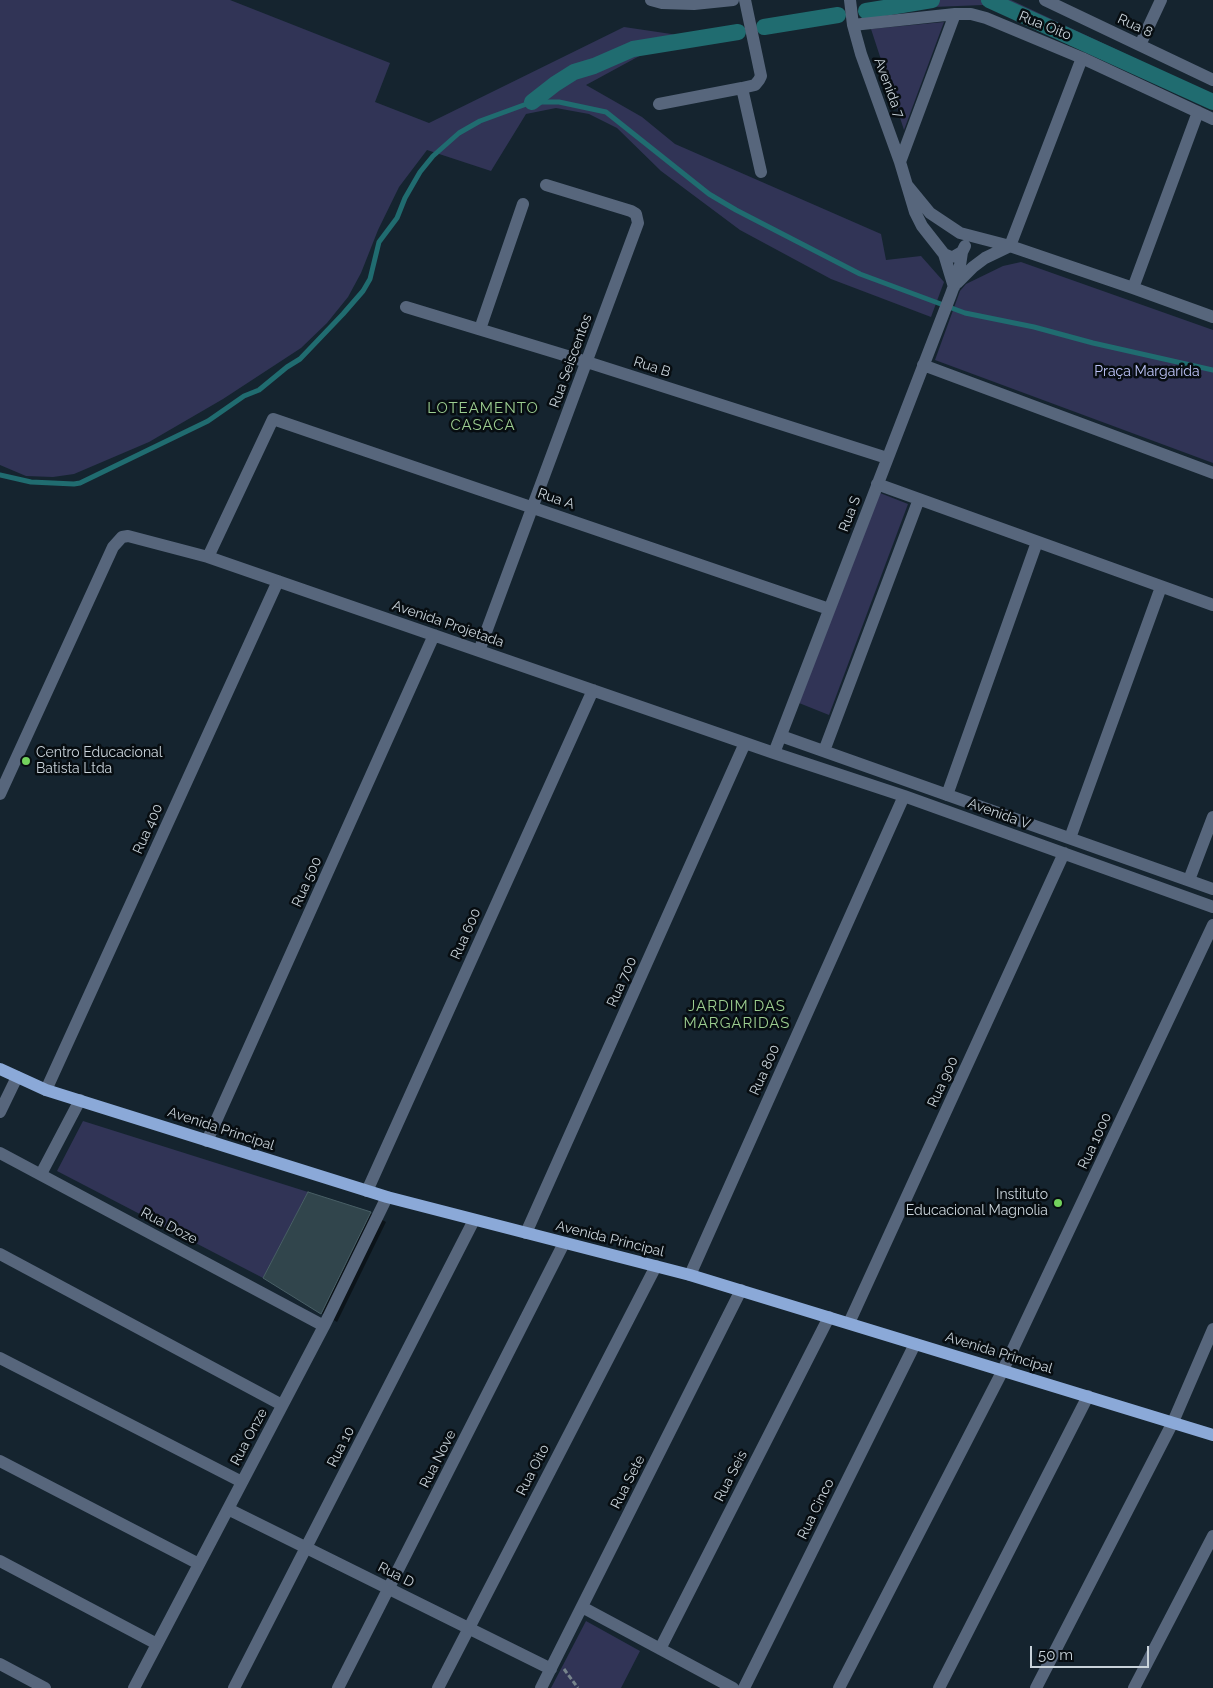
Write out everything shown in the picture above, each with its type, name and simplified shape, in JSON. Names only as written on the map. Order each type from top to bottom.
[{"type":"main road","name":"Avenida Principal","points":[[0,1069],[46,1090],[367,1191],[690,1275],[1213,1434]]},
{"type":"street","points":[[659,1],[694,4],[734,0]]},
{"type":"street","points":[[659,104],[755,85],[761,76],[745,0]]},
{"type":"street","name":"Avenida 7","points":[[850,0],[853,25],[861,54],[900,162],[918,219],[942,252]]},
{"type":"street","name":"Rua 8","points":[[1045,0],[1213,80]]},
{"type":"street","points":[[1140,45],[1161,0]]},
{"type":"street","points":[[900,162],[955,14]]},
{"type":"street","name":"Rua Oito","points":[[853,25],[971,14],[986,18],[1082,58],[1213,119]]},
{"type":"street","points":[[952,290],[973,267],[997,251],[1010,246],[1082,58]]},
{"type":"street","points":[[742,88],[761,172]]},
{"type":"street","points":[[1133,288],[1198,112]]},
{"type":"street","name":"Rua Seiscentos","points":[[480,651],[638,223],[636,214],[632,211],[546,185]]},
{"type":"street","name":"Avenida 7","points":[[906,185],[930,213],[958,233]]},
{"type":"street","points":[[480,329],[523,204]]},
{"type":"street","points":[[952,290],[940,246],[941,238],[948,232],[1010,246],[1213,317]]},
{"type":"street","points":[[942,252],[951,257],[959,255],[963,250],[964,240],[958,233]]},
{"type":"street","points":[[963,250],[1010,246]]},
{"type":"street","name":"Rua S","points":[[774,753],[922,365],[938,329],[959,272],[963,250]]},
{"type":"street","name":"Rua B","points":[[406,307],[587,362],[887,458]]},
{"type":"street","points":[[922,365],[1213,473]]},
{"type":"street","name":"Rua A","points":[[208,557],[273,419],[829,610]]},
{"type":"street","points":[[877,484],[1213,605]]},
{"type":"street","points":[[824,751],[919,499]]},
{"type":"street","name":"Avenida Projetada","points":[[0,794],[114,547],[122,537],[128,536],[208,557],[774,753]]},
{"type":"street","points":[[947,795],[1037,542]]},
{"type":"street","name":"Rua 400","points":[[46,1090],[278,581]]},
{"type":"street","points":[[1070,838],[1161,586]]},
{"type":"street","name":"Rua 500","points":[[207,1141],[434,635]]},
{"type":"street","name":"Rua 600","points":[[367,1191],[593,690]]},
{"type":"street","name":"Avenida V","points":[[781,736],[1213,889]]},
{"type":"street","name":"Rua 700","points":[[526,1233],[745,743]]},
{"type":"street","name":"Avenida V","points":[[774,753],[904,796],[1213,907]]},
{"type":"street","name":"Rua 800","points":[[690,1275],[904,796]]},
{"type":"street","points":[[1189,880],[1213,817]]},
{"type":"street","name":"Rua 900","points":[[849,1324],[1064,853]]},
{"type":"street","name":"Rua 1000","points":[[839,1688],[1004,1370],[1213,925]]},
{"type":"street","points":[[0,1112],[17,1077]]},
{"type":"street","points":[[41,1174],[80,1100]]},
{"type":"street","name":"Rua Doze","points":[[0,1153],[324,1326]]},
{"type":"street","name":"Rua Onze","points":[[134,1688],[324,1326],[387,1197]]},
{"type":"street","name":"Rua 10","points":[[234,1688],[474,1220]]},
{"type":"street","name":"Rua Nove","points":[[338,1688],[564,1242]]},
{"type":"street","points":[[0,1254],[282,1405]]},
{"type":"street","name":"Rua Oito","points":[[438,1688],[656,1266]]},
{"type":"street","name":"Rua Sete","points":[[541,1688],[741,1290]]},
{"type":"street","name":"Rua Seis","points":[[660,1649],[829,1317]]},
{"type":"street","points":[[1036,1688],[1173,1422],[1213,1329]]},
{"type":"street","name":"Rua Cinco","points":[[744,1688],[915,1344]]},
{"type":"street","points":[[0,1358],[242,1482]]},
{"type":"street","points":[[939,1688],[1088,1396]]},
{"type":"street","points":[[0,1460],[199,1564]]},
{"type":"street","name":"Rua D","points":[[228,1509],[468,1628],[553,1664]]},
{"type":"street","points":[[1134,1688],[1213,1536]]},
{"type":"street","points":[[0,1561],[157,1644]]},
{"type":"street","points":[[582,1607],[733,1688]]},
{"type":"street","points":[[0,1664],[45,1688]]},
{"type":"path","points":[[553,1664],[578,1688]]},
{"type":"green space","points":[[0,0],[230,0],[390,63],[375,102],[429,123],[624,27],[678,35],[586,85],[642,117],[675,144],[881,234],[886,260],[921,256],[944,282],[931,317],[831,279],[740,230],[661,171],[617,128],[589,114],[556,108],[526,114],[491,171],[427,150],[399,187],[378,230],[361,273],[348,297],[327,323],[301,348],[223,399],[149,442],[74,474],[53,477],[26,476],[0,465]]},
{"type":"green space","points":[[935,0],[1011,0],[1213,95],[1213,108],[983,5],[933,7]]},
{"type":"green space","points":[[944,22],[904,130],[871,29]]},
{"type":"green space","name":"Praça Margarida","points":[[1021,262],[1213,330],[1213,463],[935,360],[960,291],[966,284],[1003,266]]},
{"type":"green space","points":[[880,493],[908,504],[829,715],[799,703]]},
{"type":"green space","points":[[83,1121],[308,1192],[263,1278],[57,1171]]},
{"type":"green space","points":[[586,1621],[640,1651],[621,1688],[551,1688]]},
{"type":"building","points":[[308,1192],[371,1212],[321,1314],[263,1278]]},
{"type":"waterway","points":[[866,11],[932,0]]},
{"type":"waterway","points":[[989,0],[1213,102]]},
{"type":"waterway","points":[[764,27],[838,15]]},
{"type":"waterway","points":[[532,102],[574,72],[594,66],[633,49],[738,32]]},
{"type":"waterway","points":[[0,475],[31,482],[80,483],[208,421],[244,396],[259,390],[300,359],[363,291],[370,279],[379,242],[397,218],[405,198],[420,172],[433,156],[459,133],[480,121],[532,102],[559,102],[606,112],[709,194],[860,274],[965,313],[1034,327],[1093,343],[1213,370]]},
{"type":"place","name":"Centro Educacional Batista Ltda","points":[[26,761]]},
{"type":"place","name":"Instituto Educacional Magnolia","points":[[1058,1203]]},
{"type":"district","name":"LOTEAMENTO CASACA","points":[[483,416]]},
{"type":"district","name":"JARDIM DAS MARGARIDAS","points":[[737,1014]]}]
